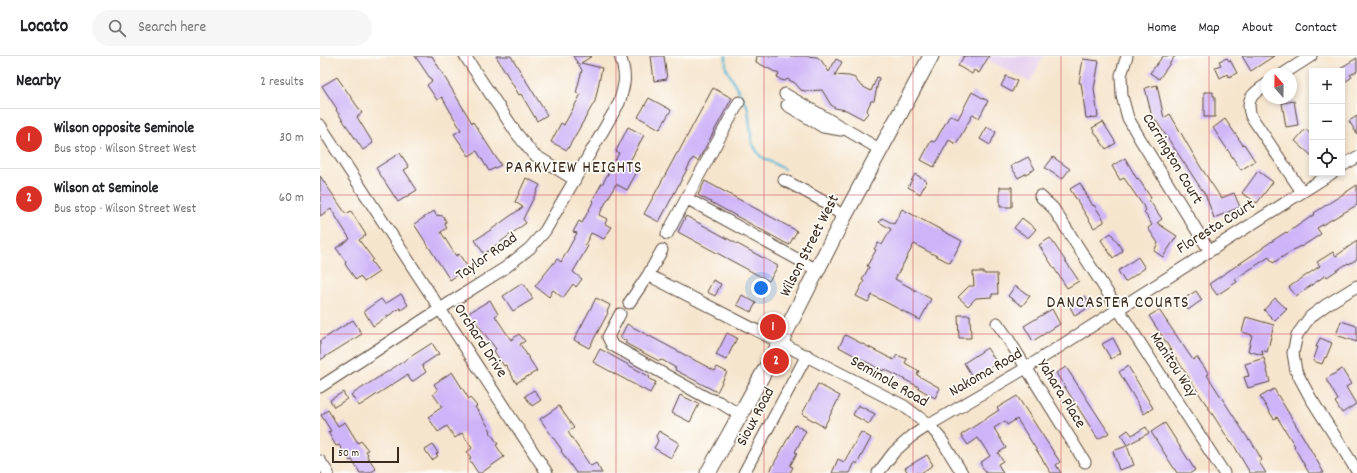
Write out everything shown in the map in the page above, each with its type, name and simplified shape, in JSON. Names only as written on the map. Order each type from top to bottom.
[{"type":"main road","name":"Wilson Street West","points":[[708,473],[780,343],[844,217],[931,56]]},
{"type":"street","points":[[465,56],[517,134],[533,154],[575,180]]},
{"type":"street","name":"Taylor Road","points":[[320,387],[505,268],[530,248],[544,231],[619,103],[625,83],[624,67],[620,56]]},
{"type":"street","name":"Carrington Court","points":[[1127,56],[1121,75],[1122,96],[1128,118],[1209,250]]},
{"type":"street","points":[[1293,68],[1312,56]]},
{"type":"street","points":[[1261,88],[1256,91],[1249,100],[1249,109],[1252,116],[1302,192]]},
{"type":"street","points":[[786,99],[881,150]]},
{"type":"street","points":[[667,234],[739,102]]},
{"type":"street","name":"Orchard Drive","points":[[320,125],[547,473]]},
{"type":"street","points":[[1345,164],[1357,157]]},
{"type":"street","name":"Floresta Court","points":[[1118,309],[1327,176]]},
{"type":"street","points":[[784,180],[823,201],[844,217]]},
{"type":"street","name":"Manitou Way","points":[[1040,196],[1053,208],[1224,473]]},
{"type":"street","points":[[686,198],[817,270]]},
{"type":"street","points":[[629,303],[662,250]]},
{"type":"street","name":"Seminole Road","points":[[648,274],[904,406],[929,424],[941,439],[962,473]]},
{"type":"street","points":[[1357,286],[1326,305],[1310,317],[1296,335],[1293,353],[1296,371],[1310,398],[1357,471]]},
{"type":"street","name":"Nakoma Road","points":[[878,473],[894,452],[912,436],[929,424],[1026,368],[1118,309]]},
{"type":"street","points":[[620,314],[608,337],[612,345],[707,398],[719,402],[740,415]]},
{"type":"street","name":"Yahara Place","points":[[997,323],[1085,462]]},
{"type":"street","name":"Sioux Road","points":[[744,473],[806,355]]},
{"type":"street","points":[[320,462],[328,473]]},
{"type":"shaded area","points":[[980,56],[1044,56],[1030,82]]},
{"type":"building","points":[[415,56],[432,56],[472,123],[473,122],[501,165],[489,171],[477,151],[469,156],[454,134],[461,130],[442,97],[437,100],[427,85],[432,81]]},
{"type":"building","points":[[496,56],[511,56],[547,115],[537,121],[521,94],[519,95]]},
{"type":"building","points":[[573,56],[592,56],[581,63],[602,68],[595,101],[567,150],[551,142],[561,123],[564,125],[581,94],[576,93],[582,70]]},
{"type":"building","points":[[651,56],[664,56],[667,79],[654,81]]},
{"type":"building","points":[[757,56],[817,57],[821,60],[829,72],[836,59],[842,62],[835,75],[855,78],[860,85],[871,91],[877,77],[879,78],[874,101],[871,101],[867,110],[868,113],[863,119],[846,110],[835,108],[831,105],[822,90],[805,91],[801,90],[795,83],[787,79],[785,81],[781,80],[777,77],[779,74],[756,62]]},
{"type":"building","points":[[964,56],[989,56],[979,73],[974,70],[972,74],[958,66]]},
{"type":"building","points":[[1163,56],[1175,56],[1159,79],[1150,73]]},
{"type":"building","points":[[1242,56],[1274,56],[1251,71]]},
{"type":"building","points":[[1227,58],[1229,61],[1230,60],[1237,73],[1229,77],[1227,74],[1220,78],[1215,67],[1221,65],[1219,61]]},
{"type":"building","points":[[1357,58],[1357,71],[1350,75],[1352,77],[1345,82],[1345,68],[1342,67]]},
{"type":"building","points":[[1083,59],[1099,61],[1094,89],[1098,117],[1086,118],[1081,83],[1079,83]]},
{"type":"building","points":[[1006,76],[1017,81],[1012,92],[1001,86]]},
{"type":"building","points":[[337,77],[362,113],[357,117],[373,143],[363,150],[322,86]]},
{"type":"building","points":[[1157,85],[1164,118],[1170,114],[1200,166],[1221,198],[1234,193],[1240,207],[1214,218],[1206,196],[1151,113],[1145,88]]},
{"type":"building","points":[[713,88],[732,98],[698,161],[693,158],[659,222],[644,214]]},
{"type":"building","points":[[972,92],[988,101],[979,118],[973,114],[956,144],[949,140],[934,167],[921,160],[931,141],[934,142],[936,140],[950,115],[958,119]]},
{"type":"building","points":[[1204,92],[1213,92],[1213,96],[1215,96],[1215,117],[1204,117]]},
{"type":"building","points":[[649,98],[671,110],[660,129],[638,117]]},
{"type":"building","points":[[1282,104],[1294,104],[1298,125],[1286,127]]},
{"type":"building","points":[[1357,116],[1357,134],[1349,121]]},
{"type":"building","points":[[1225,119],[1255,161],[1241,170],[1213,128]]},
{"type":"building","points":[[1103,122],[1116,143],[1106,149],[1092,128]]},
{"type":"building","points":[[628,127],[644,135],[629,163],[639,168],[627,190],[616,184],[599,215],[607,219],[605,224],[612,227],[604,239],[591,233],[585,245],[588,246],[573,272],[582,279],[576,287],[573,284],[563,298],[553,290],[549,297],[535,286],[557,259],[561,262],[577,233],[573,232],[579,221],[582,223],[593,202],[592,201],[619,153],[616,151]]},
{"type":"building","points":[[987,127],[996,132],[990,145],[980,139]]},
{"type":"building","points":[[1305,129],[1309,132],[1309,153],[1295,141]]},
{"type":"building","points":[[400,153],[409,167],[404,170],[417,190],[398,202],[376,168]]},
{"type":"building","points":[[1028,157],[1035,169],[1018,178],[1011,166]]},
{"type":"building","points":[[1053,157],[1070,169],[1062,179],[1045,168]]},
{"type":"building","points":[[1125,158],[1137,179],[1138,178],[1151,198],[1149,200],[1162,219],[1157,223],[1177,236],[1163,257],[1154,251],[1158,243],[1148,228],[1152,225],[1144,212],[1146,210],[1124,178],[1120,180],[1112,166]]},
{"type":"building","points":[[1258,171],[1273,182],[1257,203],[1242,193]]},
{"type":"building","points":[[915,174],[927,181],[920,194],[908,187]]},
{"type":"building","points":[[320,176],[346,214],[351,211],[366,235],[359,240],[373,259],[371,261],[379,272],[364,282],[360,276],[356,280],[336,248],[350,239],[331,209],[320,216]]},
{"type":"building","points":[[526,178],[540,185],[523,219],[526,223],[484,254],[475,240],[523,207],[515,202]]},
{"type":"building","points":[[705,181],[797,231],[789,245],[698,195]]},
{"type":"building","points":[[1080,183],[1093,206],[1094,205],[1104,220],[1104,222],[1094,228],[1070,189]]},
{"type":"building","points":[[1357,185],[1357,205],[1317,228],[1321,234],[1273,263],[1269,257],[1235,279],[1237,282],[1217,295],[1209,284],[1263,247],[1286,232],[1287,233],[1315,214],[1314,213]]},
{"type":"building","points":[[1000,187],[1012,187],[1012,207],[1000,207]]},
{"type":"building","points":[[902,209],[962,241],[950,263],[914,244],[895,279],[931,299],[920,320],[872,295],[868,302],[856,296],[864,281],[862,280],[869,267],[867,266],[876,250],[874,249],[878,243],[882,245],[891,229],[879,222],[882,218],[894,224]]},
{"type":"building","points":[[434,211],[436,215],[443,216],[446,221],[445,225],[447,228],[441,232],[456,256],[459,254],[468,268],[450,280],[414,224]]},
{"type":"building","points":[[686,216],[778,266],[769,281],[678,232]]},
{"type":"building","points":[[1022,218],[1036,229],[1029,237],[1014,228]]},
{"type":"building","points":[[1111,233],[1123,251],[1113,258],[1101,240]]},
{"type":"building","points":[[1050,238],[1079,281],[1067,288],[1039,245]]},
{"type":"building","points":[[1357,241],[1357,259],[1349,264],[1348,263],[1327,277],[1326,275],[1296,296],[1289,287],[1320,266],[1317,262],[1333,252],[1336,256]]},
{"type":"building","points":[[1138,257],[1145,268],[1125,282],[1118,271]]},
{"type":"building","points":[[973,272],[997,274],[998,294],[992,294],[992,297],[976,298],[968,306],[958,297],[969,286],[974,286]]},
{"type":"building","points":[[713,280],[721,284],[715,296],[707,292]]},
{"type":"building","points":[[521,284],[524,284],[533,299],[513,311],[503,296]]},
{"type":"building","points":[[1015,286],[1030,296],[1022,306],[1008,296]]},
{"type":"building","points":[[1196,291],[1202,300],[1188,310],[1182,300]]},
{"type":"building","points":[[401,294],[408,305],[401,310],[400,308],[373,326],[364,311],[381,299],[385,304]]},
{"type":"building","points":[[742,295],[756,303],[751,312],[737,305]]},
{"type":"building","points":[[1085,296],[1091,306],[1075,316],[1069,305]]},
{"type":"building","points":[[596,298],[610,305],[607,312],[608,313],[589,348],[574,340]]},
{"type":"building","points":[[1275,298],[1287,309],[1275,321],[1264,310]]},
{"type":"building","points":[[490,300],[498,314],[495,316],[511,340],[519,334],[525,341],[520,344],[537,371],[516,383],[506,365],[504,366],[494,351],[496,349],[474,320],[472,322],[467,314]]},
{"type":"building","points":[[1052,309],[1060,324],[1033,341],[1024,326]]},
{"type":"building","points":[[1159,310],[1193,360],[1197,357],[1209,374],[1207,375],[1249,440],[1250,439],[1262,460],[1259,462],[1266,473],[1250,473],[1232,442],[1231,443],[1149,316]]},
{"type":"building","points":[[958,315],[970,315],[971,338],[959,338]]},
{"type":"building","points":[[1246,317],[1274,325],[1267,352],[1262,350],[1263,355],[1248,351],[1252,335],[1242,332]]},
{"type":"building","points":[[353,320],[362,334],[320,360],[320,341]]},
{"type":"building","points":[[1341,321],[1357,326],[1357,342],[1336,335]]},
{"type":"building","points":[[627,324],[715,371],[717,367],[727,372],[717,392],[675,370],[676,368],[662,360],[659,361],[625,343],[627,341],[620,338]]},
{"type":"building","points":[[727,333],[737,338],[726,360],[716,355]]},
{"type":"building","points":[[845,335],[894,360],[897,355],[907,359],[905,363],[919,371],[917,375],[940,388],[935,398],[918,388],[919,387],[884,369],[883,371],[839,347]]},
{"type":"building","points":[[1113,338],[1121,353],[1111,359],[1102,344]]},
{"type":"building","points":[[1320,338],[1332,343],[1322,364],[1313,361],[1318,347],[1316,347]]},
{"type":"building","points":[[432,343],[439,354],[422,365],[426,372],[412,382],[407,375],[359,406],[351,395]]},
{"type":"building","points":[[987,348],[997,363],[973,378],[964,363]]},
{"type":"building","points":[[600,349],[650,377],[649,379],[656,382],[650,393],[593,362]]},
{"type":"building","points":[[1264,358],[1270,382],[1248,388],[1244,377],[1249,376],[1245,364]]},
{"type":"building","points":[[1128,366],[1153,408],[1144,414],[1119,372]]},
{"type":"building","points":[[1066,367],[1109,433],[1098,439],[1056,373]]},
{"type":"building","points":[[1342,369],[1351,384],[1346,387],[1356,404],[1342,413],[1335,402],[1338,400],[1326,379]]},
{"type":"building","points":[[452,372],[469,399],[470,398],[477,406],[475,407],[491,431],[490,432],[498,444],[496,445],[504,457],[481,473],[478,473],[469,459],[471,458],[467,452],[472,448],[462,433],[455,438],[447,426],[438,432],[428,417],[442,407],[433,394],[438,390],[434,384]]},
{"type":"building","points":[[818,384],[840,396],[824,427],[802,414]]},
{"type":"building","points":[[1274,389],[1324,473],[1309,473],[1294,447],[1295,446],[1277,417],[1274,419],[1260,397]]},
{"type":"building","points":[[534,390],[541,400],[532,406],[525,396]]},
{"type":"building","points":[[343,392],[347,399],[334,407],[330,400]]},
{"type":"building","points":[[680,395],[699,404],[690,422],[672,413]]},
{"type":"building","points":[[1017,396],[1060,462],[1056,465],[1061,473],[1051,473],[1017,419],[1007,425],[1005,421],[994,428],[1006,448],[998,453],[1003,461],[998,464],[1003,473],[986,473],[980,463],[990,456],[978,438],[968,445],[961,435],[999,410],[997,408]]},
{"type":"building","points":[[858,405],[875,414],[869,424],[853,415]]},
{"type":"building","points":[[559,406],[574,428],[568,432],[589,464],[591,466],[596,463],[602,473],[576,473],[540,419]]},
{"type":"building","points":[[328,410],[338,426],[345,422],[358,443],[361,441],[368,450],[366,451],[368,454],[367,456],[376,469],[370,473],[360,473],[352,460],[350,461],[339,445],[336,446],[328,432],[331,431],[321,415]]},
{"type":"building","points":[[1165,423],[1195,470],[1191,473],[1177,473],[1151,432]]},
{"type":"building","points":[[795,425],[806,431],[795,452],[797,453],[790,466],[793,467],[790,473],[769,473]]},
{"type":"building","points":[[1146,427],[1149,433],[1127,445],[1121,435],[1128,430],[1132,435]]},
{"type":"building","points":[[659,431],[679,443],[671,458],[654,448],[658,441],[656,436]]},
{"type":"building","points":[[861,432],[871,438],[857,464],[855,462],[850,473],[832,473],[838,459],[844,462]]},
{"type":"building","points":[[433,445],[438,453],[436,454],[438,456],[432,460],[425,450]]},
{"type":"building","points":[[1127,446],[1134,465],[1119,470],[1113,451]]},
{"type":"building","points":[[927,455],[933,465],[921,473],[908,473],[905,468]]},
{"type":"waterway","points":[[726,56],[726,68],[748,108],[752,143],[760,156],[784,169]]},
{"type":"place","name":"Wilson opposite Seminole","points":[[773,327]]},
{"type":"place","name":"Wilson at Seminole","points":[[776,361]]},
{"type":"district","name":"PARKVIEW HEIGHTS","points":[[574,169]]},
{"type":"district","name":"DANCASTER COURTS","points":[[1118,304]]}]
